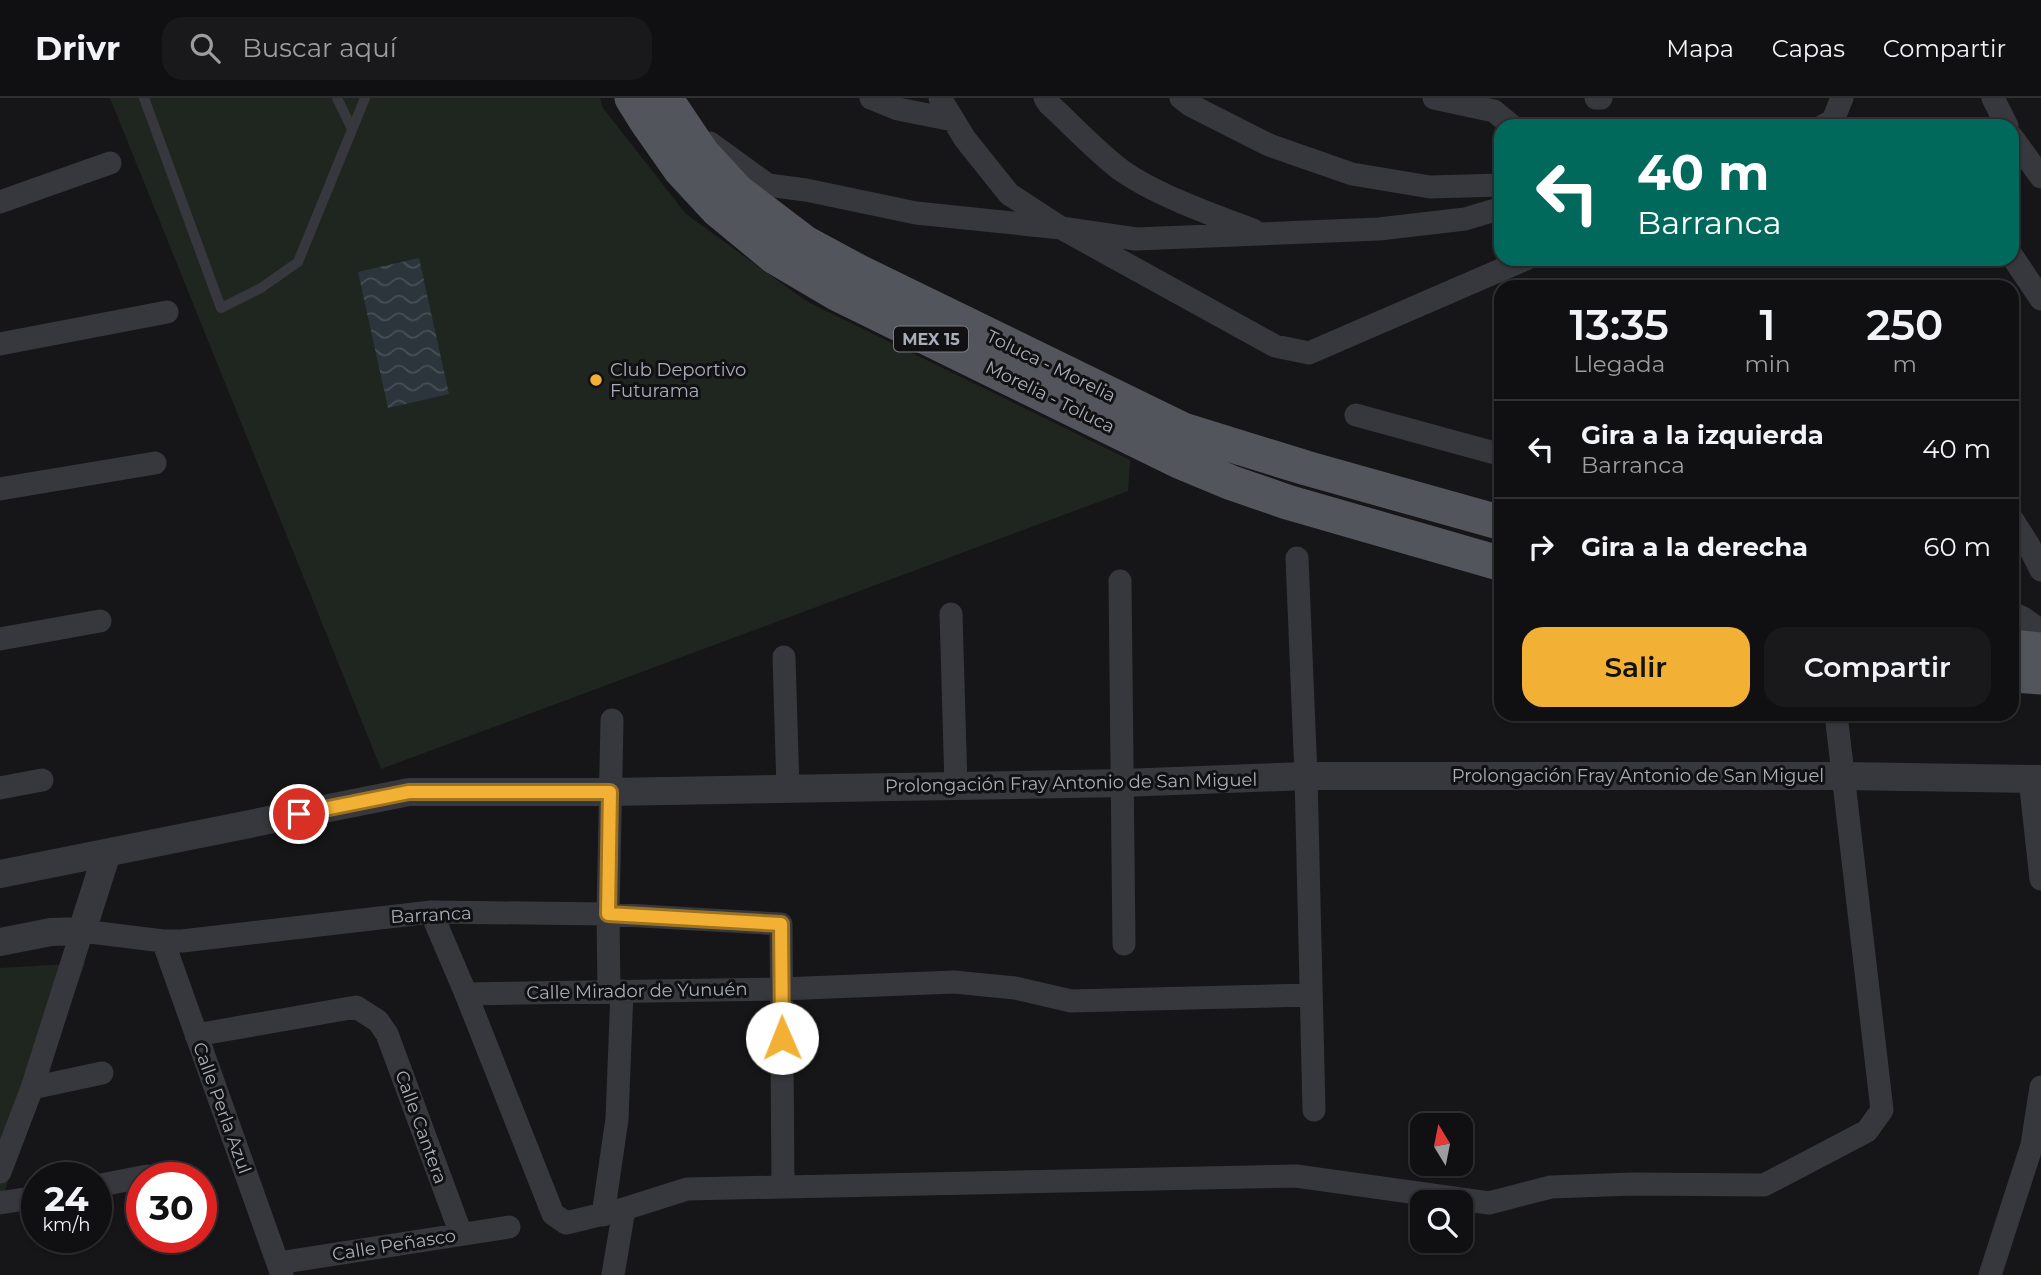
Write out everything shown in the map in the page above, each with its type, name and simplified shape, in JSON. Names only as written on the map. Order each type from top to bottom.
[{"type":"main road","name":"Morelia - Toluca","points":[[632,98],[680,169],[719,210],[775,257],[836,293],[1179,461],[1232,483],[1287,502],[1494,562]]},
{"type":"main road","name":"Toluca - Morelia","points":[[665,98],[702,153],[738,192],[806,243],[859,272],[1183,429],[1306,468],[1494,521]]},
{"type":"main road","points":[[1287,502],[1390,519],[1494,551]]},
{"type":"main road","points":[[2019,648],[2041,650]]},
{"type":"main road","points":[[2019,675],[2041,677]]},
{"type":"street","points":[[679,98],[711,145],[768,185],[806,190],[916,213],[1061,228],[1136,239],[1379,229],[1465,219],[1494,210]]},
{"type":"street","points":[[872,98],[898,109],[953,120]]},
{"type":"street","points":[[940,98],[965,139],[1009,194],[1061,228],[1275,346],[1309,353],[1510,266]]},
{"type":"street","points":[[1045,98],[1121,170],[1157,191],[1263,233]]},
{"type":"street","points":[[1181,98],[1269,145],[1352,174],[1430,187],[1494,185]]},
{"type":"street","points":[[1434,98],[1494,111],[1504,119]]},
{"type":"street","points":[[1833,119],[1842,98]]},
{"type":"street","points":[[1993,98],[2004,119]]},
{"type":"street","points":[[2019,147],[2041,177]]},
{"type":"street","points":[[0,202],[110,163]]},
{"type":"street","points":[[1430,187],[1436,223]]},
{"type":"street","points":[[1193,206],[1193,238]]},
{"type":"street","points":[[2019,266],[2041,299]]},
{"type":"street","points":[[0,344],[167,312]]},
{"type":"street","points":[[1356,415],[1494,453]]},
{"type":"street","points":[[0,489],[155,463]]},
{"type":"street","points":[[2019,530],[2041,570]]},
{"type":"street","points":[[1297,558],[1306,776],[1314,1110]]},
{"type":"street","points":[[1120,581],[1124,944]]},
{"type":"street","points":[[951,614],[956,786]]},
{"type":"street","points":[[2019,617],[2041,629]]},
{"type":"street","points":[[0,639],[100,621]]},
{"type":"street","points":[[784,657],[788,789]]},
{"type":"street","points":[[612,720],[608,914],[615,991],[617,1119],[613,1275]]},
{"type":"street","points":[[431,912],[553,1214],[566,1223],[614,1212],[687,1189],[1296,1176],[1489,1203],[1551,1187],[1633,1184],[1765,1185],[1867,1131],[1882,1110],[1837,721]]},
{"type":"street","name":"Prolongación Fray Antonio de San Miguel","points":[[0,874],[409,792],[788,789],[1123,783],[1306,776],[1843,776],[2035,779]]},
{"type":"street","points":[[2035,779],[2041,879]]},
{"type":"street","points":[[0,788],[42,780]]},
{"type":"street","points":[[0,1172],[32,1088],[107,853]]},
{"type":"street","name":"Barranca","points":[[82,932],[182,941],[431,912],[608,914],[781,924],[781,989]]},
{"type":"street","points":[[1,944],[51,932],[82,932]]},
{"type":"street","name":"Calle Perla Azul","points":[[163,941],[280,1269]]},
{"type":"street","name":"Calle Mirador de Yunuén","points":[[466,994],[781,989],[954,982],[1015,988],[1071,1000],[1310,995]]},
{"type":"street","points":[[781,989],[783,1187]]},
{"type":"street","name":"Calle Cantera","points":[[196,1035],[356,1007],[378,1021],[387,1034],[461,1234]]},
{"type":"street","points":[[32,1088],[102,1073]]},
{"type":"street","points":[[1990,1275],[2032,1144],[2041,1087]]},
{"type":"street","points":[[0,1203],[21,1200]]},
{"type":"street","name":"Calle Peñasco","points":[[280,1269],[509,1227]]},
{"type":"lane","points":[[144,98],[221,308],[261,288],[298,262],[365,98]]},
{"type":"lane","points":[[337,98],[352,129]]},
{"type":"shaded area","name":"Club Deportivo Futurama","points":[[110,98],[600,98],[603,108],[686,214],[806,301],[1130,460],[1128,491],[381,769]]},
{"type":"shaded area","points":[[85,963],[0,1204],[0,968]]},
{"type":"water","points":[[419,258],[449,394],[388,408],[358,272]]},
{"type":"place","name":"Club Deportivo Futurama","points":[[596,380]]},
{"type":"route","points":[[299,814],[409,792],[610,792],[608,914],[781,924],[782,1038]]}]
